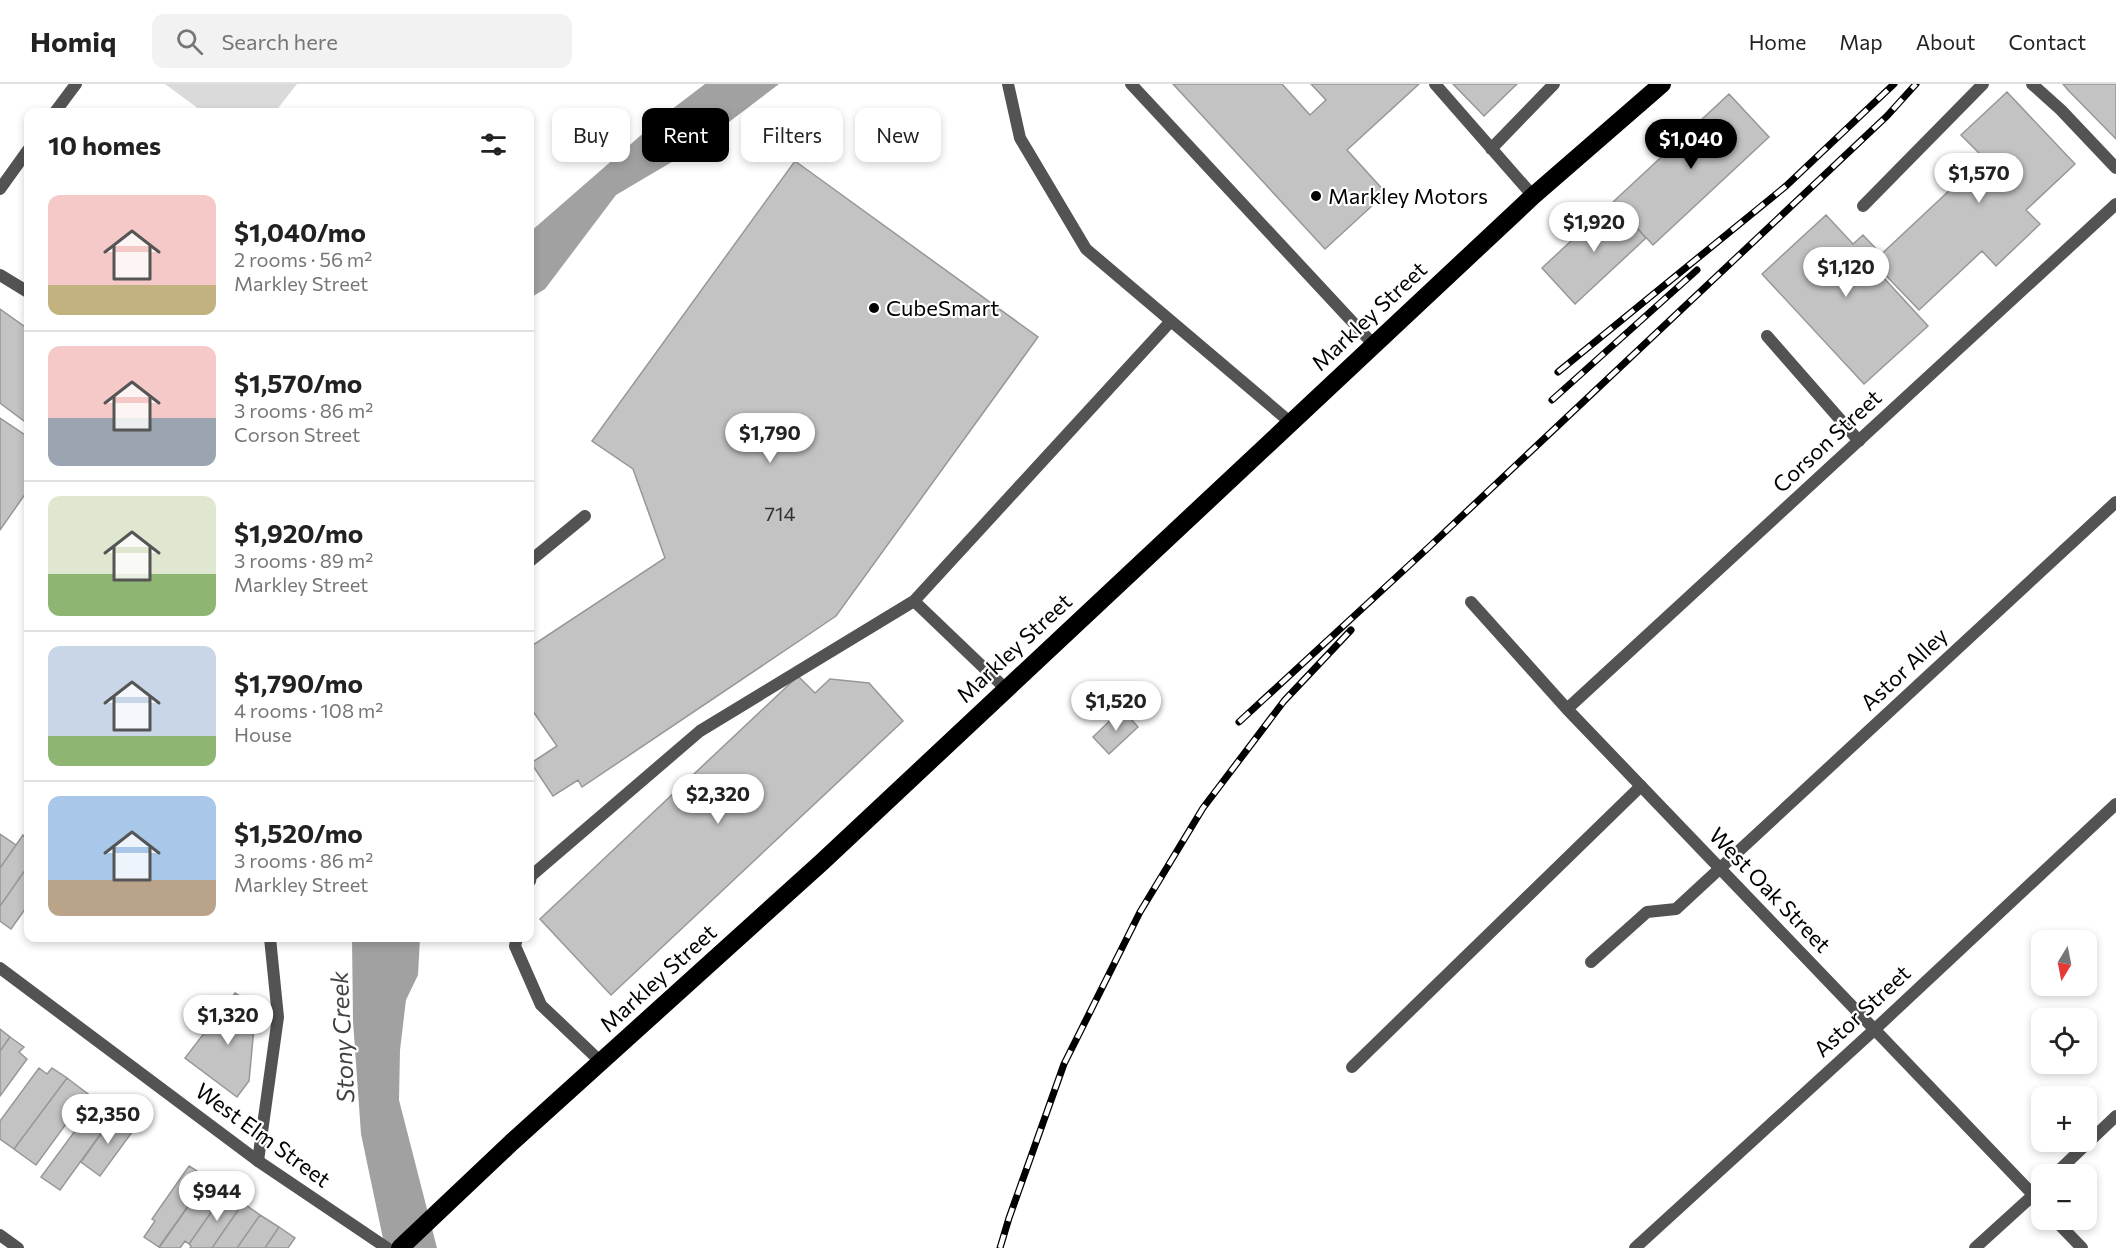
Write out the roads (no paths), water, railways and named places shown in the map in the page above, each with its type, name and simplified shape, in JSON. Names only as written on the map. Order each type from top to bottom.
[{"type":"highway","name":"Markley Street","points":[[400,1248],[822,862],[1533,196],[1662,84]]},
{"type":"street","points":[[58,108],[76,84]]},
{"type":"street","points":[[1008,84],[1020,138],[1086,249],[1290,422]]},
{"type":"street","points":[[1131,84],[1373,344]]},
{"type":"street","points":[[1435,84],[1533,196]]},
{"type":"street","points":[[1491,149],[1554,84]]},
{"type":"street","points":[[1863,206],[1983,84]]},
{"type":"street","points":[[2032,84],[2061,110],[2116,168]]},
{"type":"street","points":[[0,189],[24,156]]},
{"type":"street","name":"Corson Street","points":[[1567,709],[2116,204]]},
{"type":"street","points":[[0,274],[24,289]]},
{"type":"street","points":[[534,873],[699,731],[914,601],[1171,321]]},
{"type":"street","points":[[1767,336],[1859,441]]},
{"type":"street","name":"Astor Alley","points":[[1591,962],[1647,912],[1677,909],[2116,502]]},
{"type":"street","points":[[534,558],[585,516]]},
{"type":"street","points":[[914,601],[1006,689]]},
{"type":"street","name":"West Oak Street","points":[[1471,602],[1567,709],[1874,1030],[2031,1188]]},
{"type":"street","points":[[1352,1067],[1641,786]]},
{"type":"street","name":"Astor Street","points":[[1635,1248],[1874,1030],[2116,804]]},
{"type":"street","points":[[258,1161],[278,1017],[270,942]]},
{"type":"street","points":[[516,942],[516,946],[541,1005],[601,1062]]},
{"type":"street","name":"West Elm Street","points":[[0,968],[258,1161],[387,1248]]},
{"type":"street","points":[[2066,1164],[2116,1116]]},
{"type":"street","points":[[1975,1248],[2031,1202]]},
{"type":"street","points":[[2065,1230],[2082,1248]]},
{"type":"street","points":[[0,1235],[18,1248]]},
{"type":"railway","points":[[1558,372],[1786,186],[1894,84]]},
{"type":"railway","points":[[1239,722],[1429,547],[1887,116],[1916,84]]},
{"type":"railway","points":[[1552,400],[1697,270]]},
{"type":"railway","points":[[1000,1248],[1064,1064],[1140,912],[1203,808],[1284,701],[1351,630]]},
{"type":"place","name":"Markley Motors","points":[[1316,196]]},
{"type":"place","name":"CubeSmart","points":[[874,308]]},
{"type":"water label","name":"Stony Creek","points":[[343,1037]]}]
